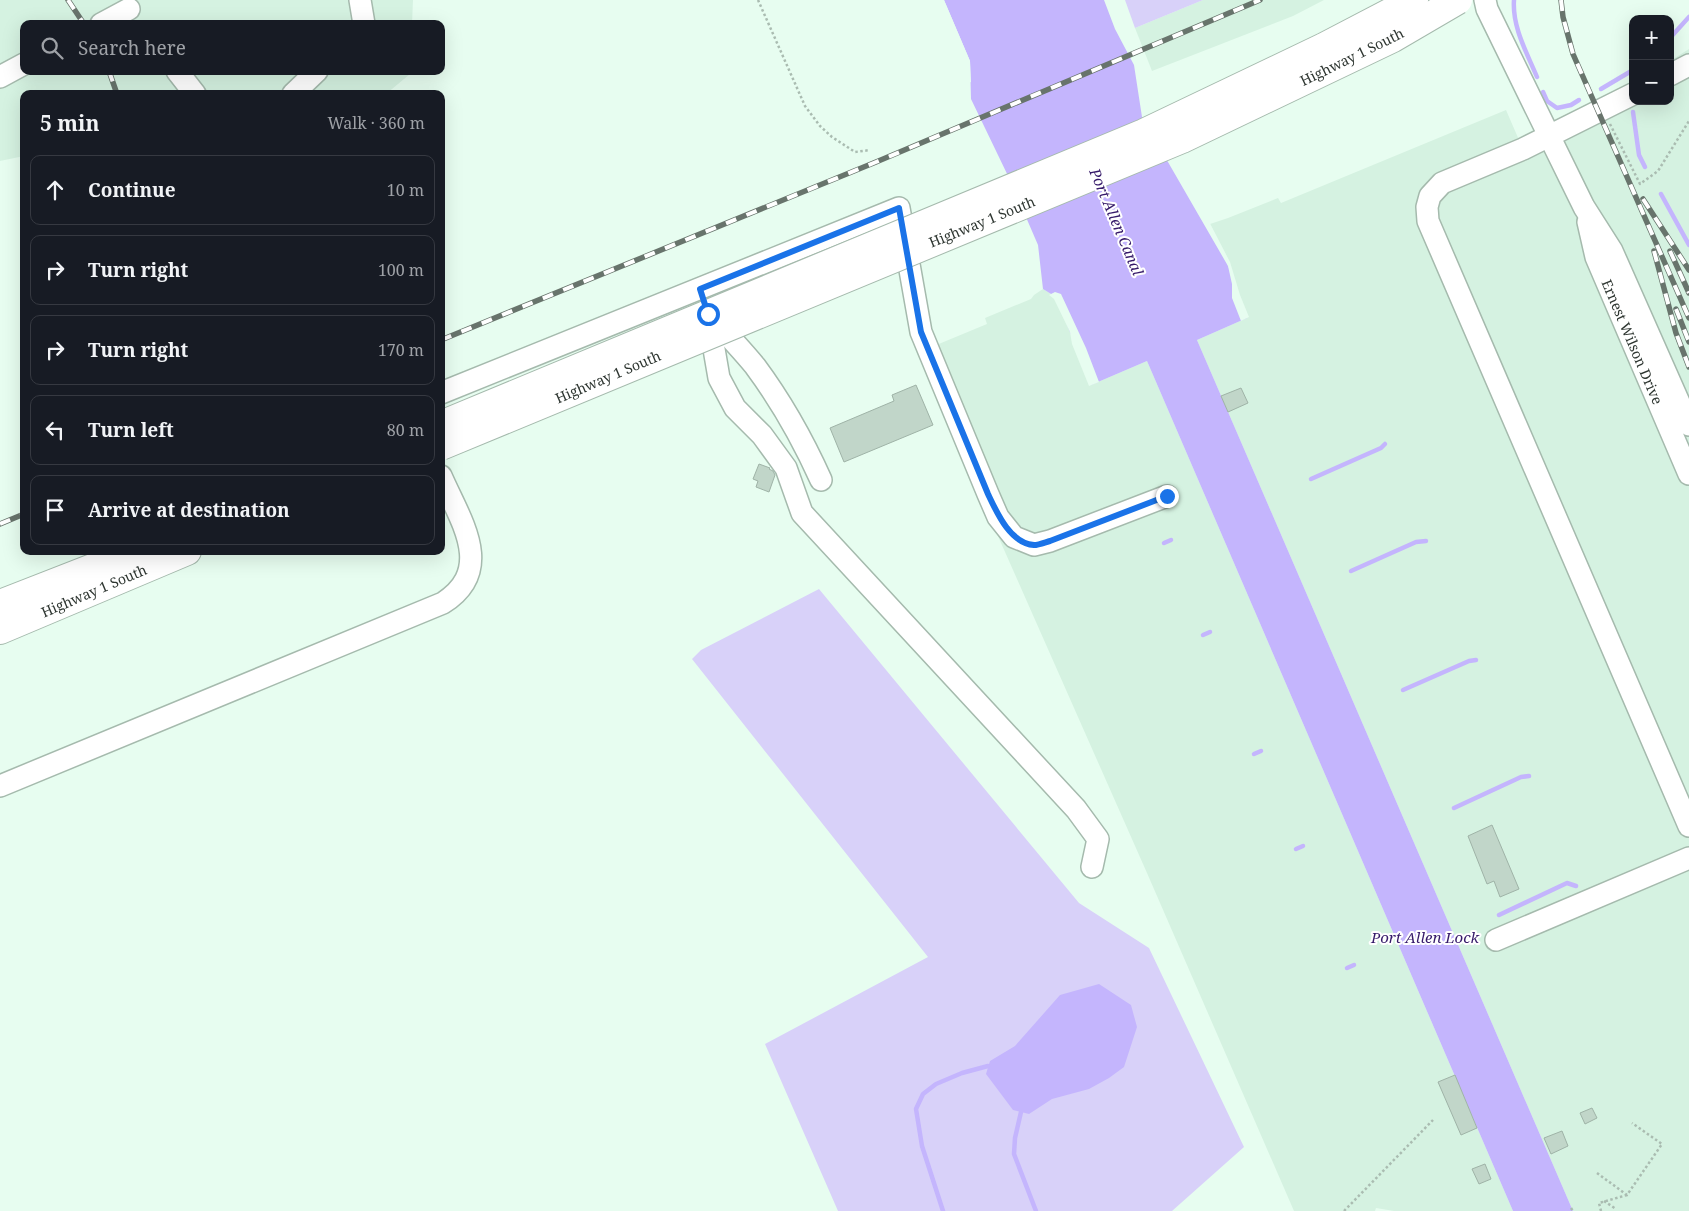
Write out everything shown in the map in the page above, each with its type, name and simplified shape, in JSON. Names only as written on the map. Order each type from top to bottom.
[{"type":"highway","points":[[445,423],[1144,133],[1324,47],[1414,0]]},
{"type":"highway","name":"Highway 1 South","points":[[445,444],[1182,139],[1393,38],[1458,0]]},
{"type":"highway","points":[[0,604],[126,555]]},
{"type":"highway","name":"Highway 1 South","points":[[0,630],[178,555]]},
{"type":"street","points":[[360,0],[363,20]]},
{"type":"street","name":"Ernest Wilson Drive","points":[[1485,0],[1487,8],[1584,208],[1612,251],[1689,425]]},
{"type":"street","points":[[110,20],[130,11]]},
{"type":"street","points":[[0,77],[20,66]]},
{"type":"street","points":[[1674,73],[1689,66]]},
{"type":"street","points":[[180,75],[192,90]]},
{"type":"street","points":[[298,90],[313,75]]},
{"type":"street","points":[[1629,96],[1550,136],[1442,183],[1430,196],[1427,207],[1428,221],[1689,826]]},
{"type":"street","points":[[445,391],[899,208],[921,332],[998,517],[1014,537],[1034,545],[1050,541],[1167,496]]},
{"type":"street","name":"Ernest Wilson Drive","points":[[1584,208],[1596,257],[1689,474]]},
{"type":"street","points":[[700,289],[708,314],[719,378],[735,408],[762,435],[786,468],[802,513],[1076,809],[1098,839],[1092,867]]},
{"type":"street","points":[[708,314],[755,366],[790,419],[810,455],[821,480]]},
{"type":"street","points":[[0,786],[425,610],[453,596],[462,587],[472,562],[471,551],[464,530],[445,485]]},
{"type":"street","points":[[1496,940],[1689,858]]},
{"type":"path","points":[[758,0],[804,106],[820,126],[839,142],[855,152],[870,150]]},
{"type":"path","points":[[1603,109],[1640,184],[1658,171],[1689,121]]},
{"type":"path","points":[[1344,1211],[1433,1120]]},
{"type":"path","points":[[1601,1211],[1599,1202],[1627,1195],[1662,1144],[1632,1123]]},
{"type":"path","points":[[1597,1173],[1627,1195]]},
{"type":"path","points":[[1604,1201],[1616,1209]]},
{"type":"shaded area","points":[[0,0],[413,0],[412,20],[20,20],[20,75],[409,75],[391,90],[20,90],[20,157],[0,161]]},
{"type":"shaded area","points":[[1125,0],[1203,0],[1135,28]]},
{"type":"shaded area","points":[[1203,0],[1324,0],[1293,16],[1152,71],[1135,28]]},
{"type":"shaded area","name":"Port Allen Lock","points":[[1689,49],[1689,1211],[1573,1211],[1197,340],[1247,318],[1207,225],[1278,198],[1281,203],[1506,110],[1519,140],[1629,84],[1629,105],[1674,105],[1674,58]]},
{"type":"shaded area","name":"Port Allen Lock","points":[[1043,289],[1056,297],[1091,385],[1147,361],[1513,1211],[1394,1211],[1376,1208],[1375,1211],[1294,1211],[917,353],[987,324],[985,318],[1031,299]]},
{"type":"shaded area","points":[[819,589],[1079,903],[1149,948],[1244,1147],[1172,1211],[838,1211],[765,1044],[928,957],[692,659],[701,650]]},
{"type":"water","name":"Port Allen Canal","points":[[944,0],[1118,0],[1154,120],[1227,263],[1247,318],[1197,340],[1573,1211],[1513,1211],[1147,361],[1091,385],[1056,297],[1043,289],[1038,245],[1010,180],[971,99],[970,61]]},
{"type":"water","points":[[1099,984],[1131,1005],[1137,1027],[1124,1067],[1089,1089],[1052,1099],[1029,1114],[1013,1110],[986,1074],[990,1061],[1015,1046],[1060,995]]},
{"type":"pier","points":[[941,0],[944,0],[970,61],[971,82],[968,83],[968,62]]},
{"type":"pier","points":[[1104,0],[1120,0],[1145,66],[1156,119],[1230,262],[1249,317],[1241,321],[1232,298],[1232,284],[1228,266],[1142,117],[1134,65],[1115,29]]},
{"type":"pier","points":[[1055,292],[1061,294],[1086,348],[1099,382],[1089,386],[1072,344],[1070,332],[1054,299],[1049,295]]},
{"type":"building","points":[[916,385],[933,425],[844,462],[830,428],[894,401],[892,395]]},
{"type":"building","points":[[1241,388],[1248,403],[1228,412],[1221,396]]},
{"type":"building","points":[[759,464],[770,468],[775,475],[769,492],[756,487],[758,481],[753,479]]},
{"type":"building","points":[[1492,825],[1519,889],[1500,897],[1494,881],[1487,884],[1468,836]]},
{"type":"building","points":[[1455,1075],[1477,1128],[1461,1135],[1438,1082]]},
{"type":"building","points":[[1592,1108],[1597,1118],[1585,1124],[1580,1113]]},
{"type":"building","points":[[1562,1131],[1568,1146],[1551,1154],[1544,1138]]},
{"type":"building","points":[[1485,1164],[1491,1179],[1479,1184],[1472,1169]]},
{"type":"waterway","points":[[1514,0],[1515,20],[1537,77]]},
{"type":"waterway","points":[[1674,34],[1689,17]]},
{"type":"waterway","points":[[1601,89],[1629,72]]},
{"type":"waterway","points":[[1543,92],[1547,101],[1557,108],[1571,105],[1579,100]]},
{"type":"waterway","points":[[1633,112],[1639,155],[1645,167]]},
{"type":"waterway","points":[[1661,194],[1689,245]]},
{"type":"waterway","points":[[1311,479],[1381,448],[1385,444]]},
{"type":"waterway","points":[[1164,543],[1171,540]]},
{"type":"waterway","points":[[1351,571],[1416,542],[1426,541]]},
{"type":"waterway","points":[[1203,635],[1210,632]]},
{"type":"waterway","points":[[1403,690],[1469,661],[1476,660]]},
{"type":"waterway","points":[[1254,754],[1261,751]]},
{"type":"waterway","points":[[1454,808],[1521,777],[1529,776]]},
{"type":"waterway","points":[[1296,849],[1303,846]]},
{"type":"waterway","points":[[1499,915],[1567,883],[1576,886]]},
{"type":"waterway","points":[[1347,968],[1354,965]]},
{"type":"waterway","points":[[943,1211],[922,1146],[916,1109],[923,1094],[936,1084],[962,1073],[988,1066]]},
{"type":"waterway","points":[[1021,1112],[1015,1138],[1014,1154],[1036,1211]]},
{"type":"railway","points":[[68,0],[81,20]]},
{"type":"railway","points":[[445,338],[876,162],[1260,0]]},
{"type":"railway","points":[[1561,0],[1563,17],[1573,54],[1689,318]]},
{"type":"railway","points":[[110,75],[116,90]]},
{"type":"railway","points":[[1643,199],[1689,270]]},
{"type":"railway","points":[[1654,251],[1676,333],[1689,367]]},
{"type":"railway","points":[[1670,251],[1689,293]]},
{"type":"railway","points":[[1676,309],[1689,342]]},
{"type":"railway","points":[[0,524],[20,516]]},
{"type":"route","points":[[708,314],[700,289],[899,208],[921,332],[998,517],[1014,537],[1034,545],[1050,541],[1167,496]]}]
